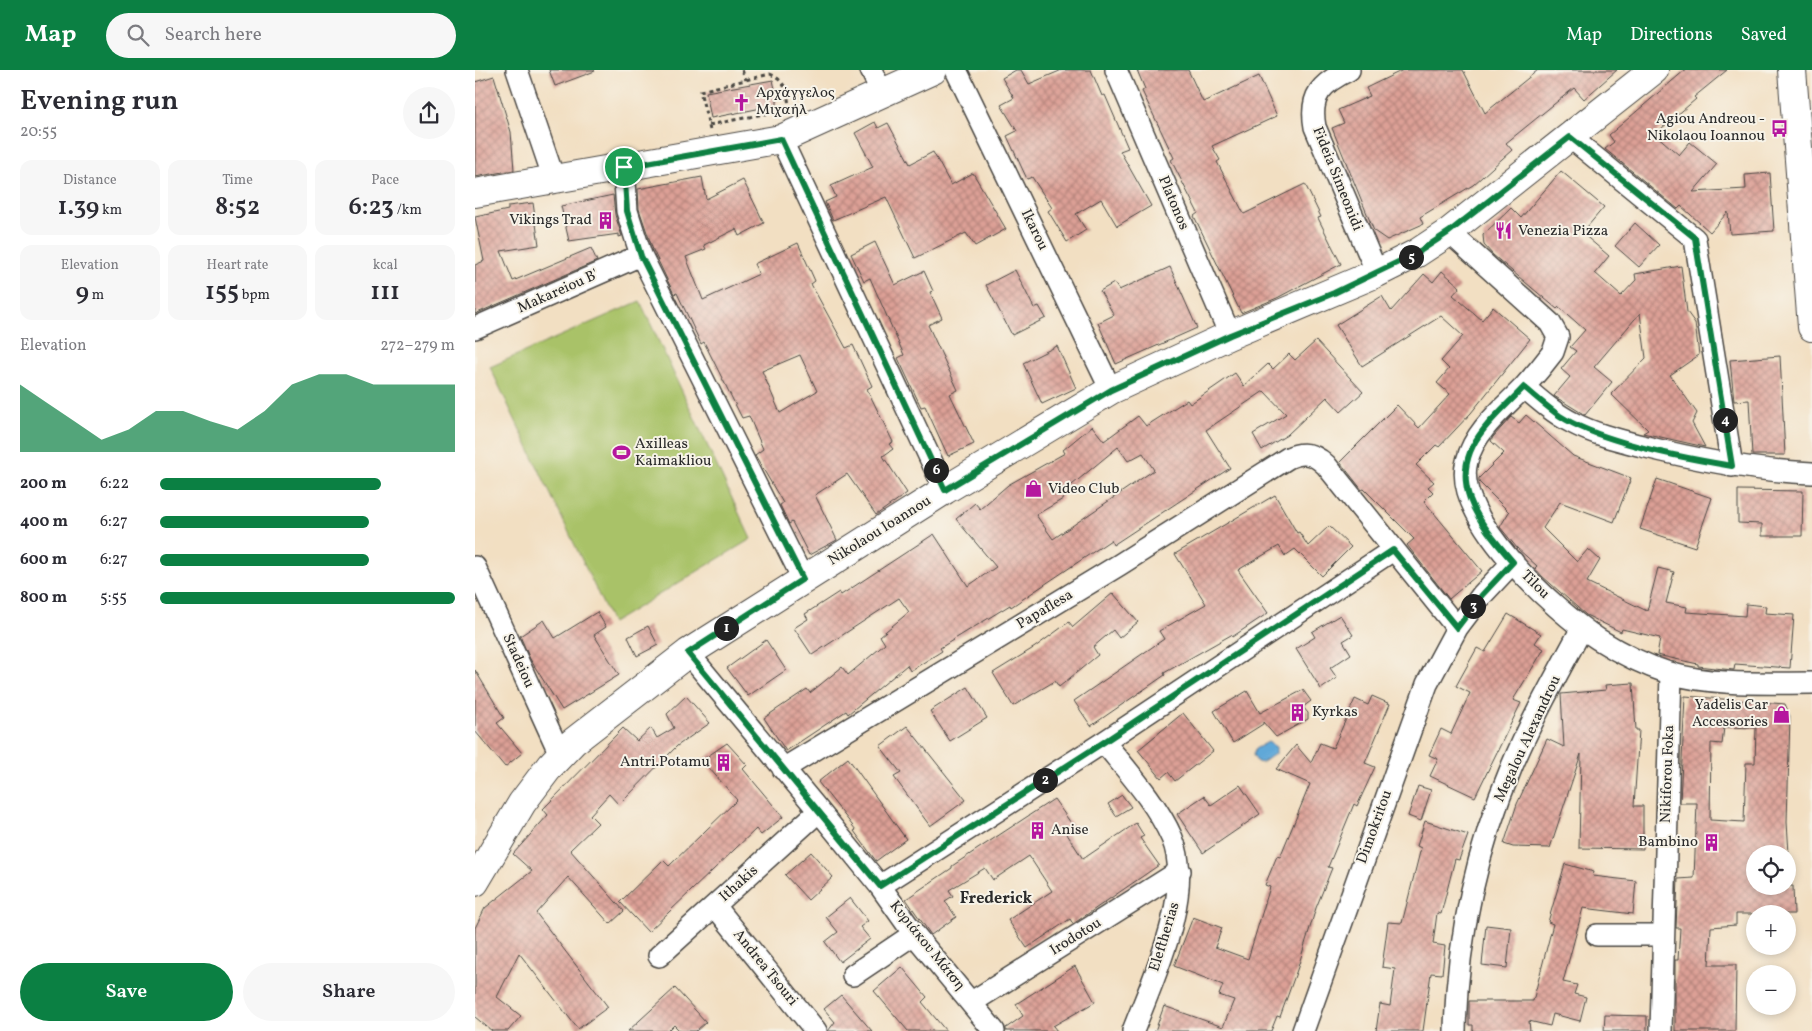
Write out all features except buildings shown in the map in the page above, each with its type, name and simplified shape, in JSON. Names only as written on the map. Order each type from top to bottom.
[{"type":"street","points":[[517,70],[554,179]]},
{"type":"street","points":[[475,193],[781,139],[877,81],[933,70]]},
{"type":"street","name":"Ikarou","points":[[956,70],[1111,390]]},
{"type":"street","name":"Platonos","points":[[1116,70],[1230,335]]},
{"type":"street","name":"Fideia Simeonidi","points":[[1349,70],[1329,80],[1324,85],[1314,102],[1313,116],[1315,127],[1377,273]]},
{"type":"street","name":"Nikolaou Ioannou","points":[[475,882],[521,803],[560,754],[688,653],[945,490],[1111,390],[1230,335],[1377,273],[1417,253],[1449,232],[1653,70]]},
{"type":"street","points":[[1792,70],[1812,328]]},
{"type":"street","points":[[1570,137],[1695,238],[1732,466]]},
{"type":"street","points":[[781,139],[945,490]]},
{"type":"street","points":[[624,167],[627,211],[641,256],[803,579]]},
{"type":"street","name":"Tilou","points":[[1449,232],[1555,330],[1558,337],[1553,352],[1476,440],[1468,456],[1465,473],[1468,496],[1486,530],[1513,562],[1545,595],[1583,628],[1631,658],[1671,673],[1718,681],[1812,683]]},
{"type":"street","name":"Makareiou B'","points":[[475,328],[641,256]]},
{"type":"street","points":[[1524,387],[1559,415],[1589,430],[1697,460],[1732,466],[1812,473]]},
{"type":"street","name":"Papaflesa","points":[[783,768],[1119,565],[1288,458],[1306,453],[1313,454],[1326,465],[1393,550]]},
{"type":"street","points":[[880,886],[1104,742],[1393,550],[1457,628]]},
{"type":"street","name":"Dimokritou","points":[[1303,1031],[1418,707],[1438,660],[1457,628],[1482,595],[1513,562]]},
{"type":"street","name":"Stadeiou","points":[[475,567],[560,754]]},
{"type":"street","name":"Megalou Alexandrou","points":[[1455,1031],[1456,990],[1463,928],[1483,844],[1512,764],[1583,628]]},
{"type":"street","name":"Κυριάκου Μάτση","points":[[688,653],[880,886],[914,934],[973,1002],[994,1031]]},
{"type":"street","name":"Nikiforou Foka","points":[[1661,1031],[1671,673]]},
{"type":"street","name":"Eleftherias","points":[[1104,742],[1145,794],[1165,824],[1172,839],[1180,871],[1179,889],[1171,922],[1133,1031]]},
{"type":"street","name":"Ithakis","points":[[659,956],[819,811]]},
{"type":"street","name":"Irodotou","points":[[973,1002],[1180,871]]},
{"type":"street","name":"Andrea Tsouri","points":[[715,906],[816,1031]]},
{"type":"street","points":[[853,975],[914,934]]},
{"type":"street","points":[[1597,934],[1663,935]]},
{"type":"path","points":[[742,70],[746,80]]},
{"type":"path","points":[[789,109],[788,91],[779,78],[770,74],[700,91],[709,125],[789,109],[798,106]]},
{"type":"green space","name":"Axilleas Kaimakliou","points":[[640,301],[751,539],[612,623],[490,367]]},
{"type":"water","points":[[1268,742],[1276,747],[1276,753],[1262,763],[1257,762],[1253,755],[1255,749]]},
{"type":"place","name":"Αρχάγγελος Μιχαήλ","points":[[742,102]]},
{"type":"place","name":"Agiou Andreou - Nikolaou Ioannou","points":[[1779,128]]},
{"type":"place","name":"Vikings Trad","points":[[606,220]]},
{"type":"place","name":"Venezia Pizza","points":[[1504,231]]},
{"type":"place","name":"Axilleas Kaimakliou","points":[[621,453]]},
{"type":"place","name":"Video Club","points":[[1034,489]]},
{"type":"place","name":"Kyrkas","points":[[1298,712]]},
{"type":"place","name":"Yadelis Car Accessories","points":[[1782,714]]},
{"type":"place","name":"Antri.Potamu","points":[[724,762]]},
{"type":"place","name":"Anise","points":[[1037,830]]},
{"type":"place","name":"Bambino","points":[[1712,842]]},
{"type":"district","name":"Frederick","points":[[996,899]]},
{"type":"route","points":[[1570,137],[1695,238],[1732,466],[1697,460],[1589,430],[1559,415],[1524,387],[1476,440],[1466,462],[1465,473],[1468,496],[1476,512],[1486,530],[1513,562],[1482,595],[1457,628],[1393,550],[1184,687],[1104,742],[880,886],[688,653],[803,579],[641,256],[627,211],[624,167],[781,139],[945,490],[1111,390],[1230,335],[1334,293],[1417,253],[1449,232],[1570,137]]}]
